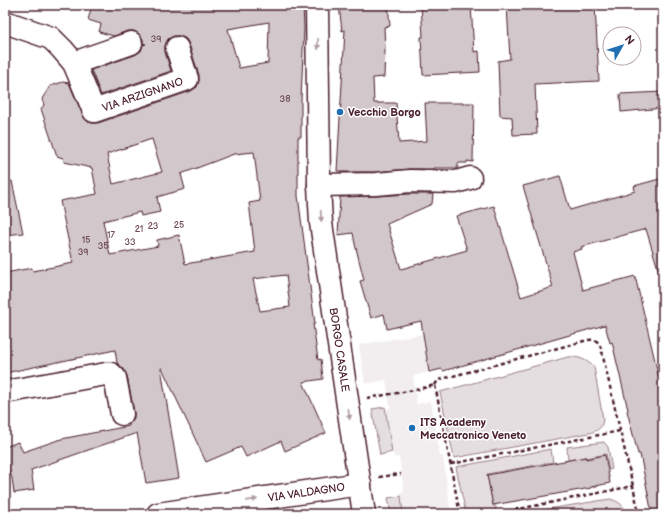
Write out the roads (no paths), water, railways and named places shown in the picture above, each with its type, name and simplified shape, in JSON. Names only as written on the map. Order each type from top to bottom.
[{"type":"street","name":"BORGO CASALE","points":[[317,5],[319,185],[321,223],[356,459],[370,481],[364,514]]},
{"type":"street","name":"VIA ARZIGNANO","points":[[5,22],[51,38],[74,63],[94,111],[186,79],[177,48]]},
{"type":"street","points":[[74,63],[131,43]]},
{"type":"street","points":[[319,185],[376,184],[410,181],[456,182],[470,178]]},
{"type":"street","points":[[5,392],[111,374],[115,378],[122,414]]},
{"type":"street","name":"VIA VALDAGNO","points":[[158,514],[370,481]]},
{"type":"place","name":"Vecchio Borgo","points":[[340,112]]},
{"type":"place","name":"ITS Academy Meccatronico Veneto","points":[[412,428]]}]
